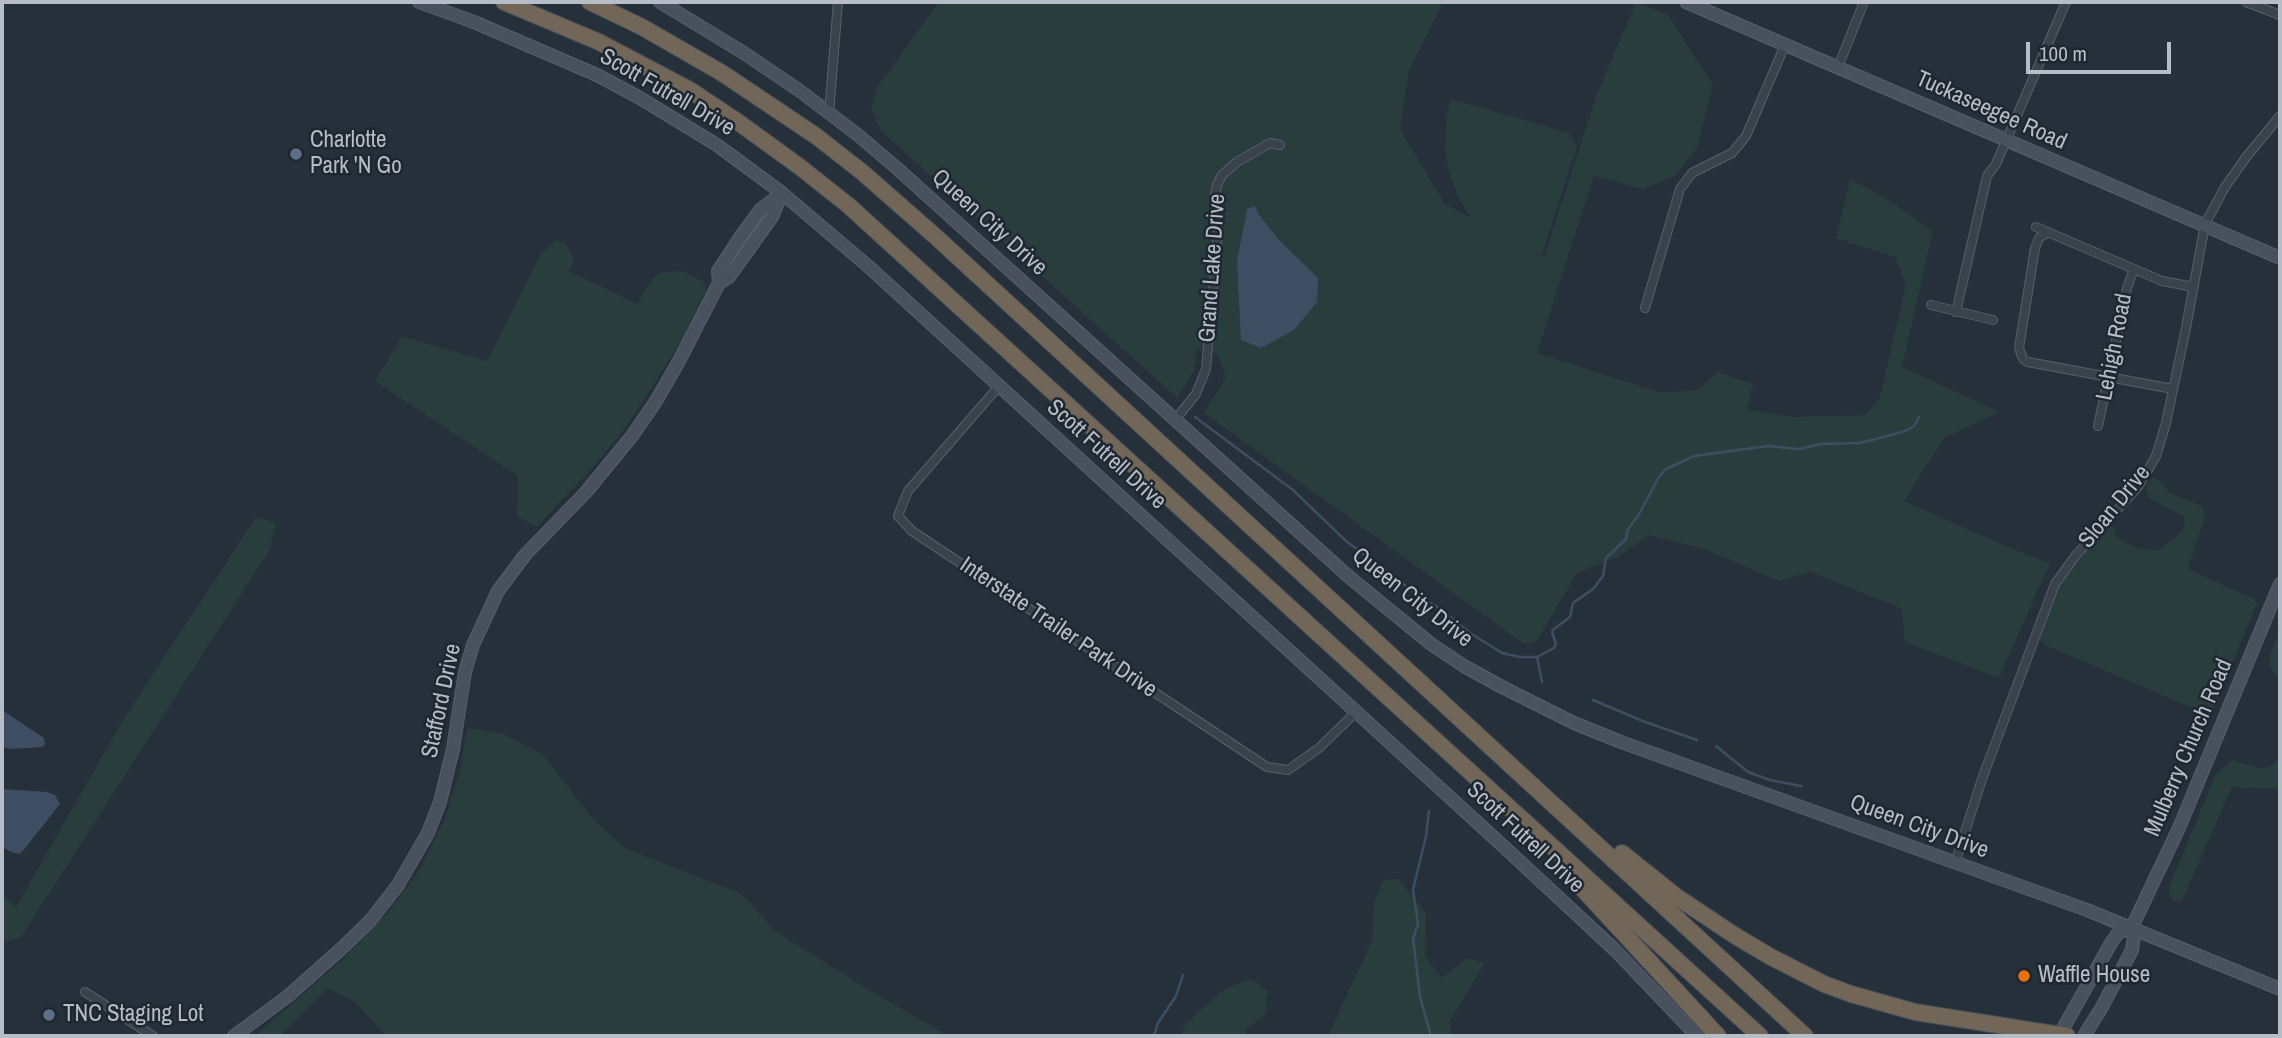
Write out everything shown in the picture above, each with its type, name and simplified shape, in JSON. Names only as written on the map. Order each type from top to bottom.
[{"type":"highway","points":[[504,2],[599,42],[690,90],[829,190],[896,247],[1760,1036]]},
{"type":"highway","points":[[590,2],[642,27],[722,73],[816,136],[862,172],[935,236],[1805,1036]]},
{"type":"highway","points":[[1510,763],[1677,897],[1743,941],[1802,974],[1851,995],[1915,1012],[2062,1035]]},
{"type":"highway","points":[[1520,816],[1590,897],[1718,1036]]},
{"type":"street","name":"Scott Futrell Drive","points":[[419,2],[474,22],[597,75],[717,145],[782,192],[869,267],[1615,950],[1697,1036]]},
{"type":"street","name":"Queen City Drive","points":[[660,2],[744,53],[829,113],[899,170],[1380,604],[1431,644],[1502,687],[1574,723],[2132,928],[2280,989]]},
{"type":"street","points":[[829,113],[838,2]]},
{"type":"street","name":"Tuckaseegee Road","points":[[1686,2],[2280,258]]},
{"type":"street","points":[[1838,67],[1864,2]]},
{"type":"street","points":[[1956,312],[1987,176],[1996,164],[2066,2]]},
{"type":"street","points":[[2246,2],[2280,15]]},
{"type":"street","points":[[1645,308],[1680,189],[1692,173],[1732,153],[1746,135],[1785,45]]},
{"type":"street","name":"Sloan Drive","points":[[1955,863],[1982,779],[2055,584],[2065,569],[2138,487],[2150,467],[2166,423],[2205,224],[2232,177],[2280,116]]},
{"type":"street","name":"Grand Lake Drive","points":[[1175,420],[1196,394],[1206,369],[1218,232],[1215,195],[1217,185],[1222,176],[1237,162],[1270,143],[1280,145]]},
{"type":"street","name":"Stafford Drive","points":[[234,1036],[288,996],[341,949],[370,921],[398,885],[428,833],[440,802],[453,748],[463,680],[473,645],[498,591],[524,555],[586,492],[632,436],[679,361],[719,283],[718,271],[761,209],[782,192]]},
{"type":"street","points":[[2036,227],[2162,281],[2194,286]]},
{"type":"street","points":[[2048,232],[2039,238],[2035,248],[2021,356],[2028,362],[2173,389]]},
{"type":"street","name":"Lehigh Road","points":[[2098,426],[2127,288],[2134,269]]},
{"type":"street","points":[[1931,305],[1993,320]]},
{"type":"street","name":"Interstate Trailer Park Drive","points":[[999,386],[908,491],[898,516],[912,531],[1267,767],[1288,770],[1319,748],[1356,712]]},
{"type":"street","name":"Mulberry Church Road","points":[[2084,1036],[2132,950],[2132,928],[2189,804],[2280,584]]},
{"type":"street","name":"Mulberry Church Road","points":[[2062,1035],[2110,943],[2125,929],[2132,928]]},
{"type":"street","points":[[85,992],[153,1036]]},
{"type":"green space","points":[[939,2],[1443,2],[1409,70],[1400,129],[1445,204],[1471,218],[1458,197],[1445,149],[1447,111],[1452,99],[1569,133],[1577,146],[1542,255],[1525,247],[1544,257],[1597,94],[1636,2],[1668,15],[1713,85],[1697,148],[1675,176],[1643,189],[1594,176],[1537,353],[1662,393],[1697,390],[1718,372],[1753,384],[1747,409],[1792,417],[1865,415],[1880,397],[1906,284],[1895,257],[1836,238],[1850,179],[1884,197],[1933,231],[1902,367],[2000,412],[1944,438],[1904,501],[2050,563],[1999,678],[1905,642],[1902,609],[1811,572],[1779,581],[1707,550],[1649,535],[1619,556],[1577,573],[1537,641],[1524,644],[1204,413],[1226,377],[1217,353],[1197,349],[1194,371],[1177,398],[881,131],[871,108],[877,87]]},
{"type":"green space","points":[[556,240],[565,243],[575,261],[568,271],[638,304],[646,287],[659,273],[683,271],[704,282],[706,290],[683,338],[629,423],[596,464],[537,527],[517,516],[518,476],[375,381],[402,336],[487,361],[540,255]]},
{"type":"green space","points":[[2153,477],[2170,493],[2203,507],[2205,519],[2189,564],[2190,570],[2254,599],[2257,603],[2211,716],[2043,644],[2040,639],[2052,601],[2067,571],[2103,530],[2114,527],[2116,536],[2123,541],[2148,550],[2159,550],[2182,531],[2185,517],[2151,499],[2146,491]]},
{"type":"green space","points":[[256,517],[276,523],[269,551],[21,937],[2,943],[2,894],[16,907],[123,720]]},
{"type":"green space","points":[[2280,629],[2280,679],[2269,666],[2270,655]]},
{"type":"green space","points":[[467,728],[502,733],[542,754],[596,822],[627,849],[742,894],[775,931],[949,1036],[386,1036],[354,1001],[328,988],[280,1036],[255,1036],[341,961],[389,911],[419,871],[444,821],[461,767]]},
{"type":"green space","points":[[2280,759],[2280,789],[2231,789],[2182,901],[2173,901],[2169,896],[2169,887],[2215,776],[2233,760],[2261,769]]},
{"type":"green space","points":[[1398,879],[1426,913],[1425,957],[1442,978],[1466,958],[1485,963],[1449,1023],[1452,1036],[1328,1036],[1372,940],[1374,902],[1384,880]]},
{"type":"green space","points":[[1252,979],[1268,992],[1265,1015],[1246,1029],[1246,1036],[1181,1036],[1186,1023],[1226,988]]},
{"type":"water","points":[[1255,206],[1279,240],[1318,278],[1317,302],[1294,330],[1261,348],[1241,340],[1237,262],[1247,209]]},
{"type":"water","points":[[2,710],[44,738],[45,744],[42,747],[9,749],[2,746]]},
{"type":"water","points":[[2,789],[47,792],[55,795],[60,804],[19,854],[2,847]]},
{"type":"waterway","points":[[1195,417],[1293,490],[1346,541],[1422,598],[1502,653],[1519,657],[1537,657],[1554,648],[1556,644],[1552,632],[1570,617],[1573,603],[1593,589],[1603,576],[1606,558],[1626,539],[1628,529],[1666,469],[1694,456],[1723,452],[1768,446],[1799,449],[1821,444],[1859,443],[1905,431],[1914,426],[1919,417]]},
{"type":"waterway","points":[[1537,657],[1542,682]]},
{"type":"waterway","points":[[1593,700],[1697,740]]},
{"type":"waterway","points":[[1716,746],[1748,772],[1770,780],[1801,786]]},
{"type":"waterway","points":[[1429,811],[1413,890],[1418,924],[1413,938],[1420,997],[1431,1036]]},
{"type":"waterway","points":[[1154,1036],[1158,1023],[1176,996],[1183,975]]},
{"type":"place","name":"Charlotte Park 'N Go","points":[[296,154]]},
{"type":"place","name":"Waffle House","points":[[2024,976]]},
{"type":"place","name":"TNC Staging Lot","points":[[49,1015]]}]
